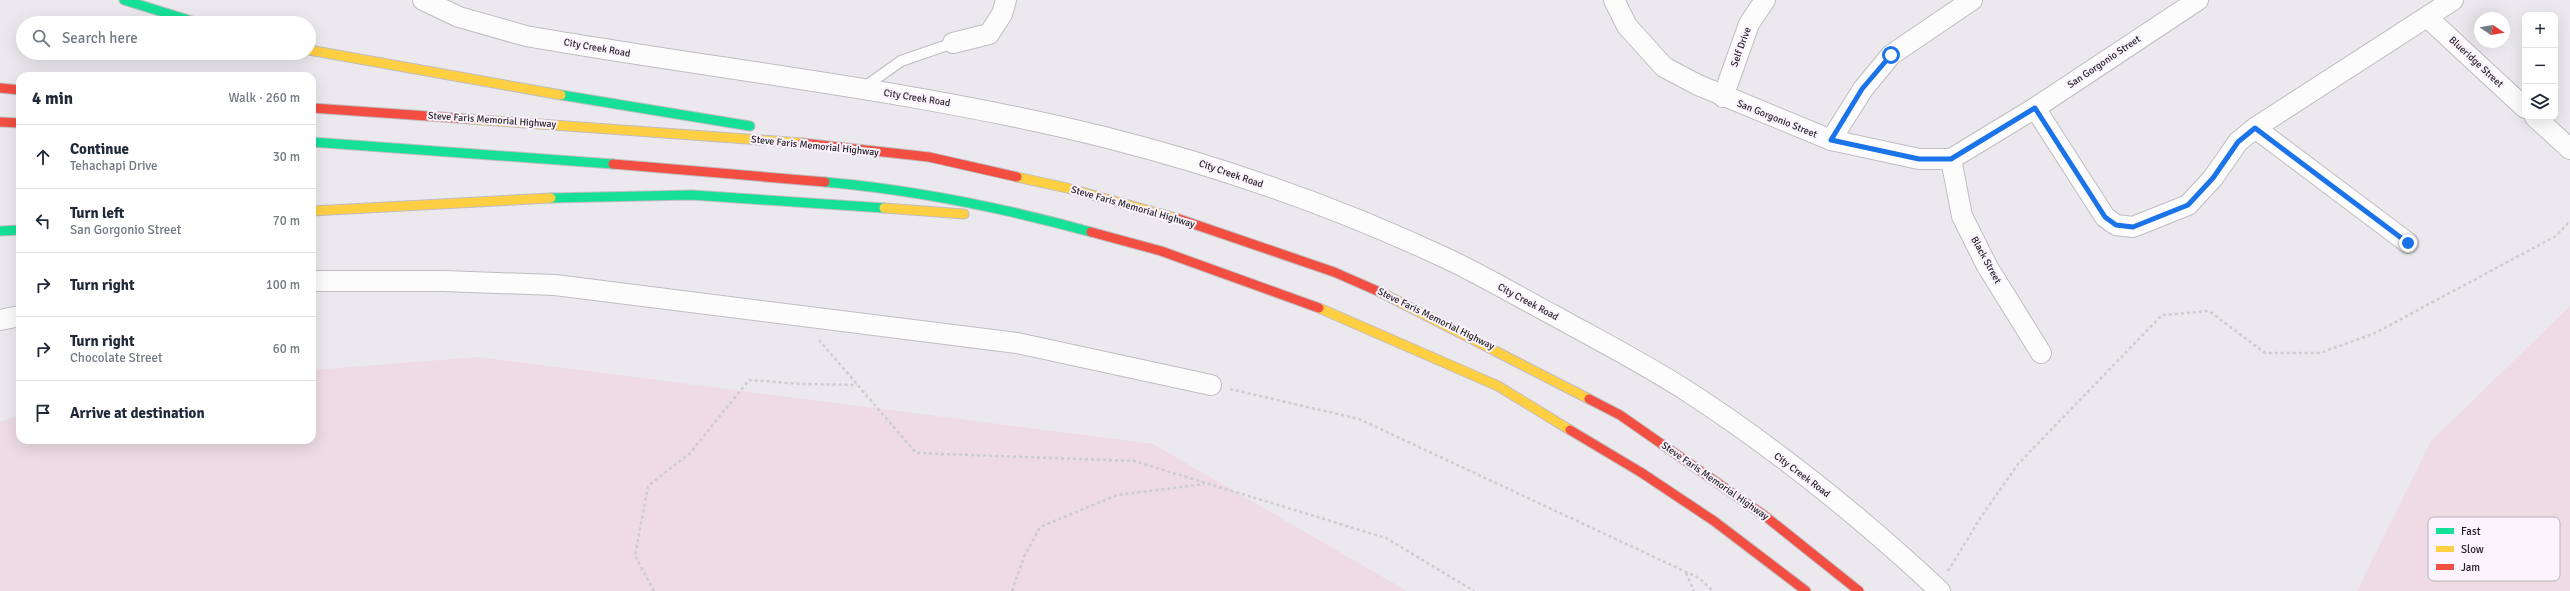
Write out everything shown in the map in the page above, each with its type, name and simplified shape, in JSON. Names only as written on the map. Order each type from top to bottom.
[{"type":"highway","points":[[124,0],[175,16]]},
{"type":"highway","points":[[316,51],[506,86],[763,128]]},
{"type":"highway","points":[[0,88],[16,90]]},
{"type":"highway","name":"Steve Faris Memorial Highway","points":[[316,108],[682,133],[929,157],[1067,188],[1203,226],[1334,272],[1399,300],[1620,414],[1765,516],[1859,591]]},
{"type":"highway","points":[[0,122],[16,123]]},
{"type":"highway","points":[[787,132],[929,157]]},
{"type":"highway","points":[[316,142],[441,150],[848,184],[923,194],[1047,220],[1161,251],[1313,306],[1498,386],[1622,461],[1714,521],[1806,591]]},
{"type":"highway","points":[[316,211],[517,199],[692,195],[1047,220]]},
{"type":"highway","points":[[0,231],[16,230]]},
{"type":"street","name":"City Creek Road","points":[[423,0],[459,17],[526,36],[946,102],[1105,137],[1190,160],[1251,180],[1357,220],[1454,262],[1590,335],[1688,391],[1823,490],[1939,590]]},
{"type":"street","points":[[953,43],[989,34],[1002,14],[1006,0]]},
{"type":"street","name":"San Gorgonio Street","points":[[1614,0],[1627,26],[1664,67],[1723,97],[1831,140],[1919,159],[1951,159],[2035,108],[2198,0]]},
{"type":"street","name":"Self Drive","points":[[1723,97],[1749,24],[1765,0]]},
{"type":"street","points":[[1831,140],[1862,89],[1891,55],[1972,0]]},
{"type":"street","points":[[2035,108],[2105,217],[2116,225],[2133,227],[2188,205],[2213,178],[2238,142],[2255,128],[2453,0]]},
{"type":"street","name":"Blueridge Street","points":[[2427,17],[2522,105]]},
{"type":"street","points":[[2538,120],[2570,149]]},
{"type":"street","points":[[2255,128],[2408,243]]},
{"type":"street","name":"Black Street","points":[[1951,159],[1962,216],[1987,266],[2041,353]]},
{"type":"street","points":[[316,280],[435,281],[555,285],[668,301],[798,315],[1017,343],[1211,385]]},
{"type":"street","points":[[0,320],[16,317]]},
{"type":"lane","points":[[861,89],[901,61],[953,43]]},
{"type":"path","points":[[1939,590],[1981,517],[2018,464],[2162,315],[2209,311],[2265,353],[2320,353],[2375,333],[2556,236],[2570,221]]},
{"type":"path","points":[[798,315],[916,453],[1134,462],[1386,538],[1474,591]]},
{"type":"path","points":[[654,591],[635,556],[648,486],[690,453],[749,380],[802,384],[857,385]]},
{"type":"path","points":[[1211,385],[1359,419],[1699,578],[1714,591]]},
{"type":"path","points":[[1012,591],[1024,557],[1040,527],[1117,495],[1206,483]]},
{"type":"path","points":[[1686,572],[1694,591]]},
{"type":"shaded area","points":[[2570,306],[2570,591],[2357,591],[2431,441]]},
{"type":"shaded area","points":[[479,357],[1153,444],[1407,591],[0,591],[0,422],[16,416],[16,444],[316,444],[316,370]]},
{"type":"traffic: fast","points":[[124,0],[175,16]]},
{"type":"traffic: fast","points":[[561,95],[750,126]]},
{"type":"traffic: fast","points":[[316,142],[613,164]]},
{"type":"traffic: fast","points":[[825,182],[859,185],[959,201],[1025,215],[1091,232]]},
{"type":"traffic: fast","points":[[551,198],[692,195],[884,208]]},
{"type":"traffic: fast","points":[[0,231],[16,230]]},
{"type":"traffic: slow","points":[[316,51],[561,95]]},
{"type":"traffic: slow","points":[[470,119],[802,143]]},
{"type":"traffic: slow","points":[[1017,177],[1067,188],[1179,219]]},
{"type":"traffic: slow","points":[[316,211],[551,198]]},
{"type":"traffic: slow","points":[[884,208],[964,214]]},
{"type":"traffic: slow","points":[[1382,293],[1589,399]]},
{"type":"traffic: slow","points":[[1319,308],[1498,386],[1570,430]]},
{"type":"traffic: jam","points":[[0,88],[16,90]]},
{"type":"traffic: jam","points":[[316,108],[470,119]]},
{"type":"traffic: jam","points":[[0,122],[16,123]]},
{"type":"traffic: jam","points":[[802,143],[929,157],[1017,177]]},
{"type":"traffic: jam","points":[[613,164],[825,182]]},
{"type":"traffic: jam","points":[[1179,219],[1334,272],[1382,293]]},
{"type":"traffic: jam","points":[[1091,232],[1161,251],[1319,308]]},
{"type":"traffic: jam","points":[[1589,399],[1620,415],[1765,516],[1859,591]]},
{"type":"traffic: jam","points":[[1570,430],[1642,473],[1714,521],[1806,591]]},
{"type":"route","points":[[1891,55],[1862,89],[1831,140],[1919,159],[1951,159],[2035,108],[2105,217],[2116,225],[2133,227],[2188,205],[2213,178],[2238,142],[2255,128],[2408,243]]}]
